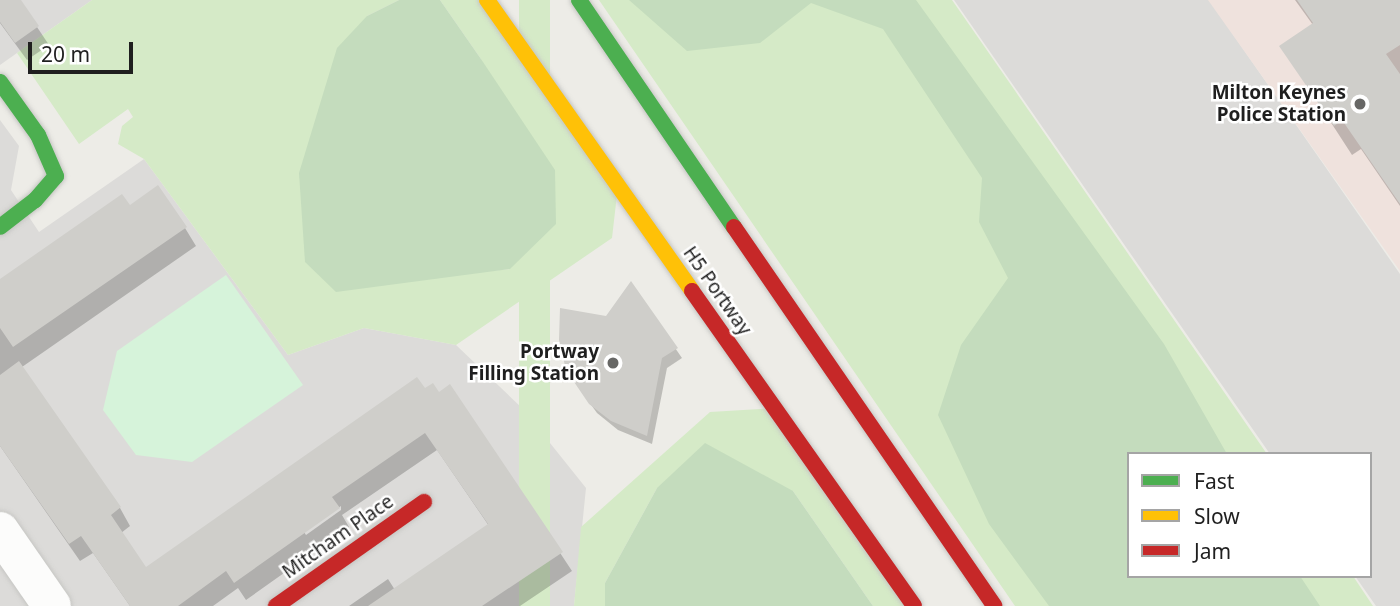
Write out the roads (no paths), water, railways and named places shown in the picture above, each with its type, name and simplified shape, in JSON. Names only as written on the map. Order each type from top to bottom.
[{"type":"main road","name":"H5 Portway","points":[[487,0],[914,606]]},
{"type":"main road","points":[[579,0],[994,606]]},
{"type":"main road","points":[[0,82],[38,135],[56,176],[35,200],[0,227]]},
{"type":"main road","name":"Mitcham Place","points":[[276,606],[424,502]]},
{"type":"street","points":[[0,531],[52,606]]},
{"type":"place","name":"Milton Keynes Police Station","points":[[1360,104]]},
{"type":"place","name":"Portway Filling Station","points":[[613,363]]}]
